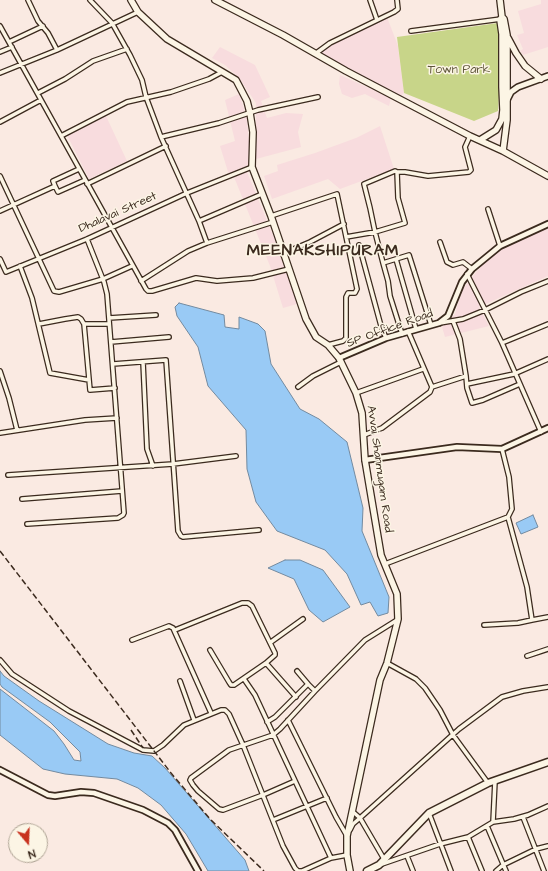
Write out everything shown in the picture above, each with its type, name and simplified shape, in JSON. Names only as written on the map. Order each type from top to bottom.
[{"type":"highway","points":[[368,871],[379,865],[428,813],[488,783],[548,762]]},
{"type":"main road","name":"Avvai Shanmugam Road","points":[[131,0],[138,12],[167,39],[236,80],[247,102],[250,113],[253,132],[252,167],[272,219],[306,319],[316,337],[328,345],[340,360],[356,393],[362,413],[365,460],[380,554],[397,594],[398,620],[387,664],[380,680],[347,836],[346,856],[350,871]]},
{"type":"main road","points":[[215,0],[548,176]]},
{"type":"main road","points":[[480,140],[496,130],[502,119],[502,19],[500,0]]},
{"type":"main road","points":[[502,19],[507,35],[516,53],[525,66],[541,79]]},
{"type":"main road","points":[[503,151],[506,133],[507,35]]},
{"type":"main road","points":[[507,101],[511,92],[524,84],[548,76]]},
{"type":"street","points":[[28,0],[38,21],[48,33],[57,50]]},
{"type":"street","points":[[90,0],[112,23],[142,80],[146,97],[161,137],[187,193],[207,243]]},
{"type":"street","points":[[370,0],[377,20]]},
{"type":"street","points":[[315,54],[330,43],[398,9],[397,0]]},
{"type":"street","points":[[0,73],[57,50],[138,12]]},
{"type":"street","points":[[411,31],[502,19]]},
{"type":"street","points":[[0,26],[146,290],[150,292],[196,278],[217,281],[253,278],[289,269]]},
{"type":"street","points":[[9,42],[43,26]]},
{"type":"street","points":[[0,52],[12,47]]},
{"type":"street","points":[[38,93],[65,79],[93,61],[127,49]]},
{"type":"street","points":[[61,136],[127,102],[192,86],[223,71]]},
{"type":"street","points":[[161,137],[219,123],[258,110],[318,97]]},
{"type":"street","points":[[0,122],[41,100]]},
{"type":"street","points":[[402,334],[390,296],[388,281],[364,184],[395,172],[428,176],[469,172],[471,170],[465,148],[470,136]]},
{"type":"street","points":[[79,169],[53,181],[58,192],[86,182],[166,146]]},
{"type":"street","name":"Dhalavai Street","points":[[0,259],[6,272],[87,239],[187,193],[252,167]]},
{"type":"street","points":[[346,237],[375,232],[403,224],[405,222],[398,198],[396,172]]},
{"type":"street","points":[[0,176],[53,290],[59,292],[103,279],[132,266]]},
{"type":"street","points":[[0,211],[55,186]]},
{"type":"street","points":[[199,221],[262,194]]},
{"type":"street","points":[[141,281],[188,250],[337,194],[358,289],[355,293],[348,293],[346,297],[346,338],[343,341],[328,345]]},
{"type":"street","points":[[488,210],[500,246]]},
{"type":"street","points":[[284,253],[310,242],[344,224]]},
{"type":"street","name":"SP Office Road","points":[[340,360],[386,338],[439,323],[448,316],[462,282],[472,269],[500,246],[548,224]]},
{"type":"street","points":[[27,524],[118,518],[124,513],[107,294],[103,279],[87,239]]},
{"type":"street","points":[[440,242],[447,262],[453,265],[464,262],[472,269]]},
{"type":"street","points":[[360,245],[381,326],[386,338]]},
{"type":"street","points":[[383,263],[409,255],[431,325]]},
{"type":"street","points":[[396,259],[416,329]]},
{"type":"street","points":[[20,266],[29,287],[50,373],[89,380]]},
{"type":"street","points":[[468,274],[502,343],[514,374],[520,384],[541,432]]},
{"type":"street","points":[[439,323],[463,319],[522,292],[548,282]]},
{"type":"street","points":[[109,318],[156,315]]},
{"type":"street","points":[[39,324],[78,317],[83,320],[90,390],[115,388]]},
{"type":"street","points":[[454,321],[460,339],[467,384],[472,403],[483,400],[520,384]]},
{"type":"street","points":[[84,324],[109,324]]},
{"type":"street","points":[[502,343],[548,324]]},
{"type":"street","points":[[408,331],[432,387]]},
{"type":"street","points":[[111,342],[169,338]]},
{"type":"street","points":[[467,384],[514,374],[548,359]]},
{"type":"street","points":[[113,364],[166,360],[178,531],[181,536],[259,530]]},
{"type":"street","points":[[298,388],[313,376],[340,360]]},
{"type":"street","points":[[143,362],[147,449],[153,466]]},
{"type":"street","points":[[356,393],[423,369]]},
{"type":"street","points":[[0,371],[17,430]]},
{"type":"street","points":[[364,435],[382,428],[430,392],[432,387],[466,376]]},
{"type":"street","points":[[0,433],[85,420],[117,418]]},
{"type":"street","points":[[365,460],[457,447],[502,448],[548,428]]},
{"type":"street","points":[[502,448],[509,477],[512,509],[508,517],[527,587],[532,620]]},
{"type":"street","points":[[8,475],[153,466],[236,456]]},
{"type":"street","points":[[22,499],[122,491]]},
{"type":"street","points":[[385,564],[508,517]]},
{"type":"street","points":[[175,630],[245,602],[252,606],[275,649],[275,655],[244,679],[231,685],[210,650]]},
{"type":"street","points":[[484,625],[518,624],[548,617]]},
{"type":"street","points":[[271,642],[303,619]]},
{"type":"street","points":[[295,781],[263,795],[221,810],[198,791],[191,782],[191,778],[229,750],[272,735],[365,640],[398,620]]},
{"type":"street","points":[[132,640],[171,626],[175,630],[211,713]]},
{"type":"street","points":[[527,656],[548,649]]},
{"type":"street","points":[[0,660],[12,674],[69,711],[143,750],[154,751],[184,726],[194,720],[221,710],[227,712],[243,745],[274,820],[283,846],[298,871],[302,871],[331,858],[346,856]]},
{"type":"street","points":[[266,663],[296,696]]},
{"type":"street","points":[[387,664],[416,679],[425,688],[440,710],[452,735],[488,783]]},
{"type":"street","points":[[297,671],[315,691]]},
{"type":"street","points":[[244,679],[255,695],[272,735],[331,858]]},
{"type":"street","points":[[180,681],[194,720]]},
{"type":"street","points":[[267,722],[275,717],[308,684]]},
{"type":"street","points":[[347,836],[353,824],[452,735],[502,697],[523,691],[548,687]]},
{"type":"street","points":[[288,720],[326,798],[347,836]]},
{"type":"street","points":[[0,770],[48,795],[55,796],[81,792],[94,793],[143,810],[168,823],[175,830],[198,871]]},
{"type":"street","points":[[493,822],[495,781]]},
{"type":"street","points":[[274,820],[326,798]]},
{"type":"street","points":[[379,865],[440,844],[468,837],[493,822],[523,817],[548,806]]},
{"type":"street","points":[[352,811],[360,818],[384,859]]},
{"type":"street","points":[[428,813],[451,871]]},
{"type":"street","points":[[523,817],[544,871]]},
{"type":"street","points":[[486,826],[506,871]]},
{"type":"street","points":[[468,837],[482,871]]},
{"type":"street","points":[[496,871],[503,865],[536,849],[548,846]]},
{"type":"street","points":[[407,856],[413,871]]},
{"type":"shaded area","points":[[541,0],[548,0],[548,47],[523,55],[520,51],[523,49],[517,35],[524,33],[518,11],[541,4]]},
{"type":"shaded area","points":[[387,17],[398,46],[404,93],[401,96],[363,78],[320,53],[330,44],[359,32]]},
{"type":"shaded area","points":[[220,47],[255,65],[270,97],[261,101],[267,118],[286,113],[303,114],[298,132],[301,147],[256,159],[256,103],[239,78],[225,65],[212,58]]},
{"type":"shaded area","points":[[340,75],[391,98],[389,106],[365,94],[352,98],[342,94],[339,84]]},
{"type":"shaded area","points":[[239,94],[247,118],[249,167],[229,175],[220,146],[235,141],[225,100]]},
{"type":"shaded area","points":[[106,116],[127,161],[89,179],[67,135]]},
{"type":"shaded area","points":[[380,126],[394,169],[340,189],[328,179],[272,199],[264,176],[278,171],[277,165],[356,138]]},
{"type":"shaded area","points":[[247,172],[286,267],[297,304],[283,308],[270,266],[234,177]]},
{"type":"shaded area","points":[[548,226],[548,276],[479,307],[489,326],[445,337],[442,327],[455,314],[462,290],[485,261],[500,249]]},
{"type":"green space","name":"Town Park","points":[[498,23],[502,48],[498,111],[474,121],[404,93],[397,37]]},
{"type":"water","points":[[179,303],[224,315],[225,327],[239,329],[239,317],[258,324],[265,331],[271,364],[300,409],[319,419],[347,442],[363,508],[362,531],[389,597],[388,613],[378,616],[370,602],[361,605],[347,574],[325,550],[277,531],[256,502],[247,469],[246,430],[208,386],[198,347],[177,316],[175,307]]},
{"type":"water","points":[[533,515],[538,527],[521,534],[516,523]]},
{"type":"water","points":[[285,560],[300,560],[323,570],[350,607],[323,622],[309,610],[294,579],[268,568]]},
{"type":"water","points":[[0,671],[4,676],[39,701],[108,744],[134,753],[152,756],[165,768],[245,860],[249,871],[208,871],[186,834],[161,805],[138,788],[117,779],[65,774],[43,769],[0,735],[0,689],[54,731],[74,760],[81,761],[80,752],[50,722],[2,687],[0,684]]},
{"type":"railway","points":[[0,551],[171,773],[210,819],[264,871]]},
{"type":"railway","points":[[131,730],[143,748]]},
{"type":"district","name":"MEENAKSHIPURAM","points":[[323,252]]}]
